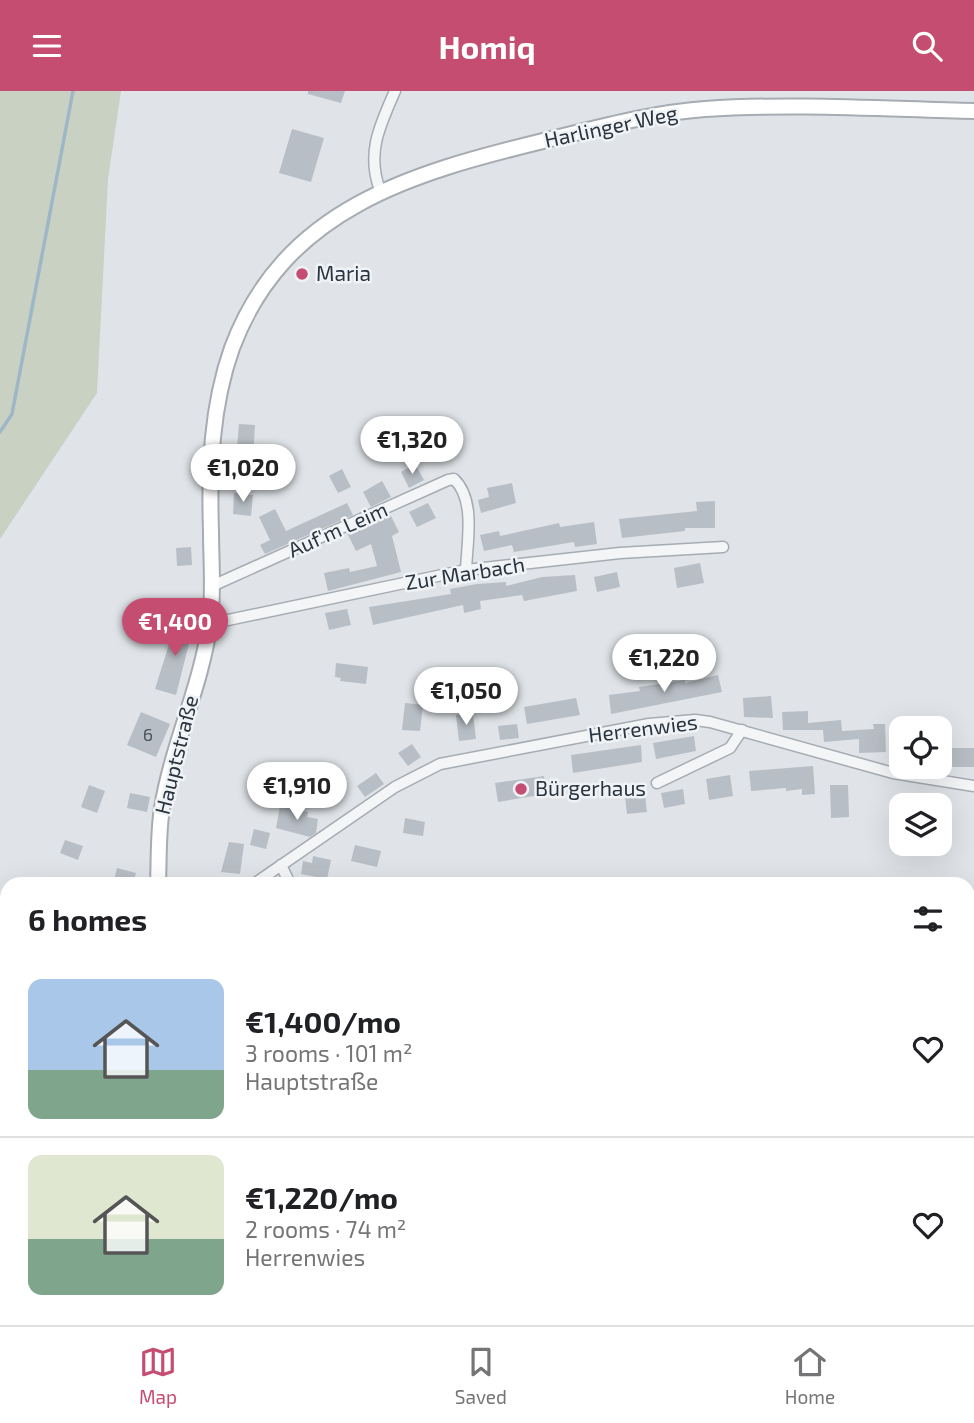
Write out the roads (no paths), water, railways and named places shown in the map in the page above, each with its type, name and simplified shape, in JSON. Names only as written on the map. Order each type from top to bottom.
[{"type":"street","points":[[380,190],[374,174],[375,137],[395,91]]},
{"type":"street","name":"Harlinger Weg","points":[[380,190],[472,158],[673,112],[779,108],[974,111]]},
{"type":"street","name":"Hauptstraße","points":[[158,877],[162,807],[209,624],[212,586],[212,437],[232,348],[255,304],[295,251],[337,215],[380,190]]},
{"type":"street","name":"Auf'm Leim","points":[[212,586],[447,479],[454,479],[463,488],[467,500],[466,570]]},
{"type":"street","name":"Zur Marbach","points":[[209,624],[466,570],[620,553],[723,547]]},
{"type":"street","name":"Herrenwies","points":[[264,877],[395,787],[440,764],[676,721],[695,720],[742,730],[893,773],[974,786]]},
{"type":"street","name":"Herrenwies","points":[[657,783],[730,748],[742,730]]},
{"type":"street","points":[[281,865],[287,877]]},
{"type":"waterway","points":[[0,432],[12,414],[73,91]]},
{"type":"place","name":"Maria","points":[[302,274]]},
{"type":"place","name":"Bürgerhaus","points":[[521,789]]}]
